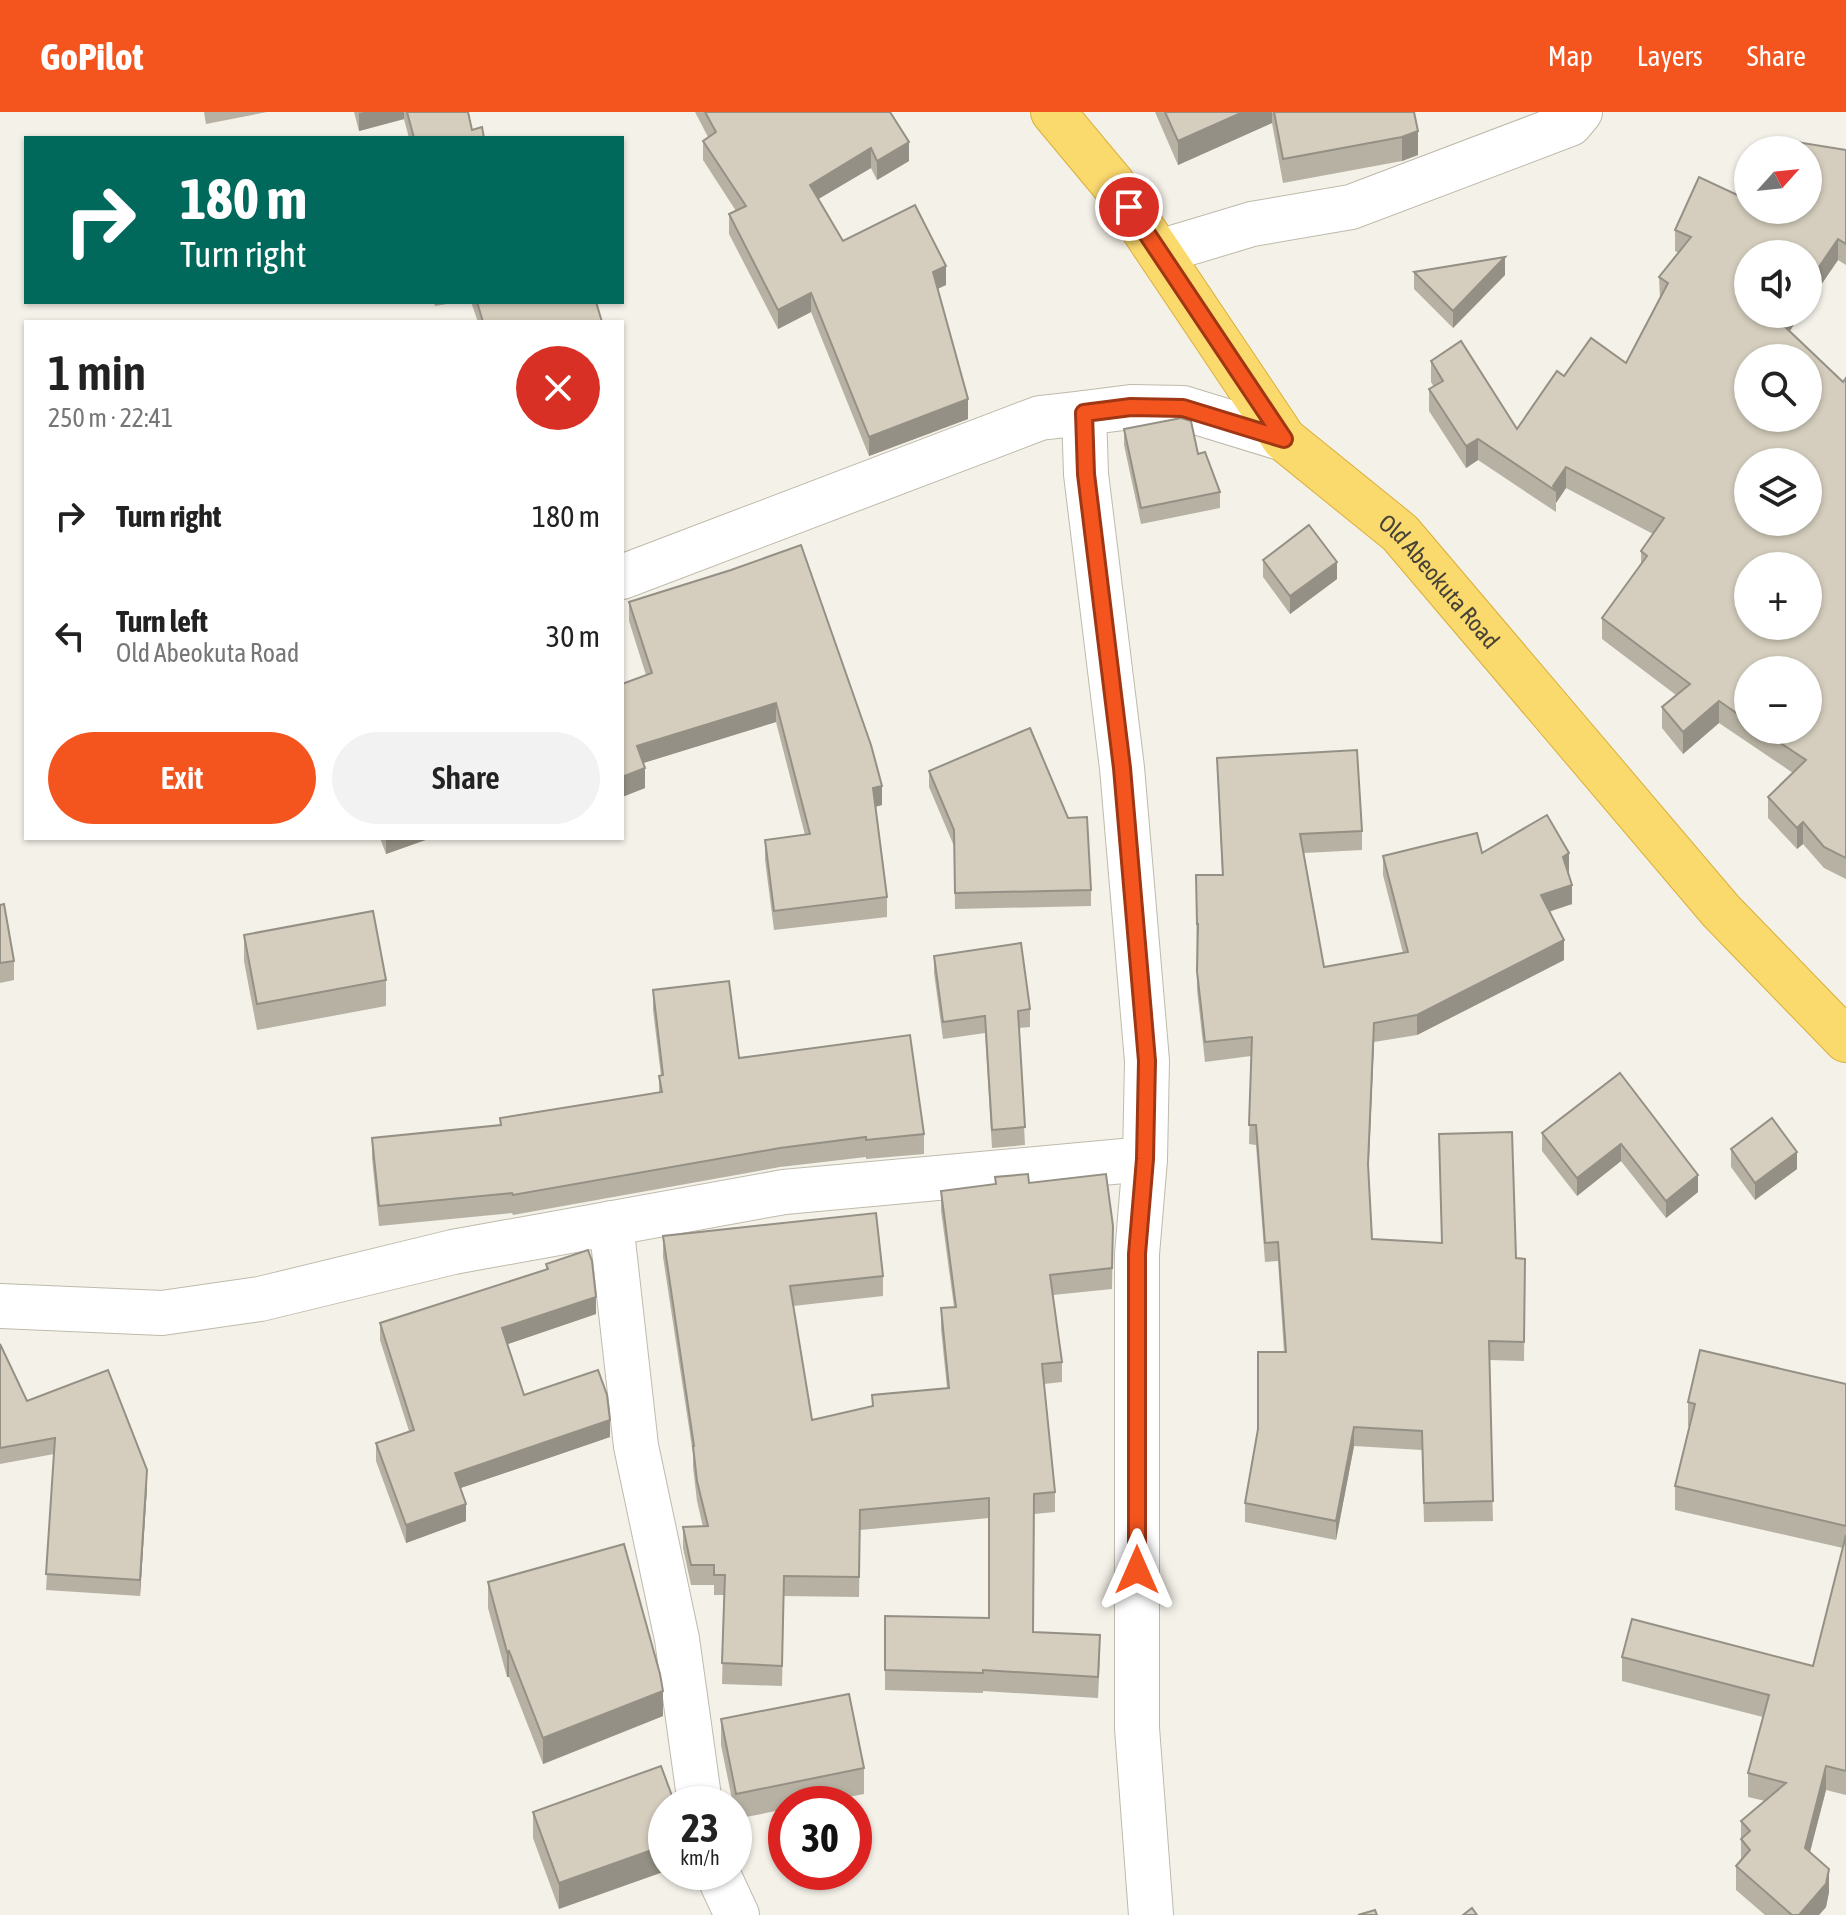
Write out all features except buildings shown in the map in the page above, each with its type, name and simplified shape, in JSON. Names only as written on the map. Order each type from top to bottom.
[{"type":"highway","name":"Old Abeokuta Road","points":[[1053,112],[1113,184],[1284,439],[1400,533],[1721,911],[1846,1040]]},
{"type":"street","points":[[1159,252],[1252,224],[1351,207],[1570,124],[1580,112]]},
{"type":"street","points":[[624,576],[1040,418],[1131,407],[1183,408],[1284,439]]},
{"type":"street","points":[[1084,413],[1086,474],[1122,768],[1145,1046],[1145,1159],[1137,1254],[1137,1728],[1151,1915]]},
{"type":"street","points":[[0,1306],[162,1313],[260,1299],[453,1252],[784,1192],[1145,1159]]},
{"type":"street","points":[[611,1223],[636,1446],[677,1639],[697,1786]]},
{"type":"street","points":[[725,1890],[737,1915]]},
{"type":"route","points":[[1129,207],[1284,439],[1183,408],[1131,407],[1084,413],[1086,474],[1122,768],[1147,1061],[1145,1159],[1137,1254],[1137,1570]]}]
